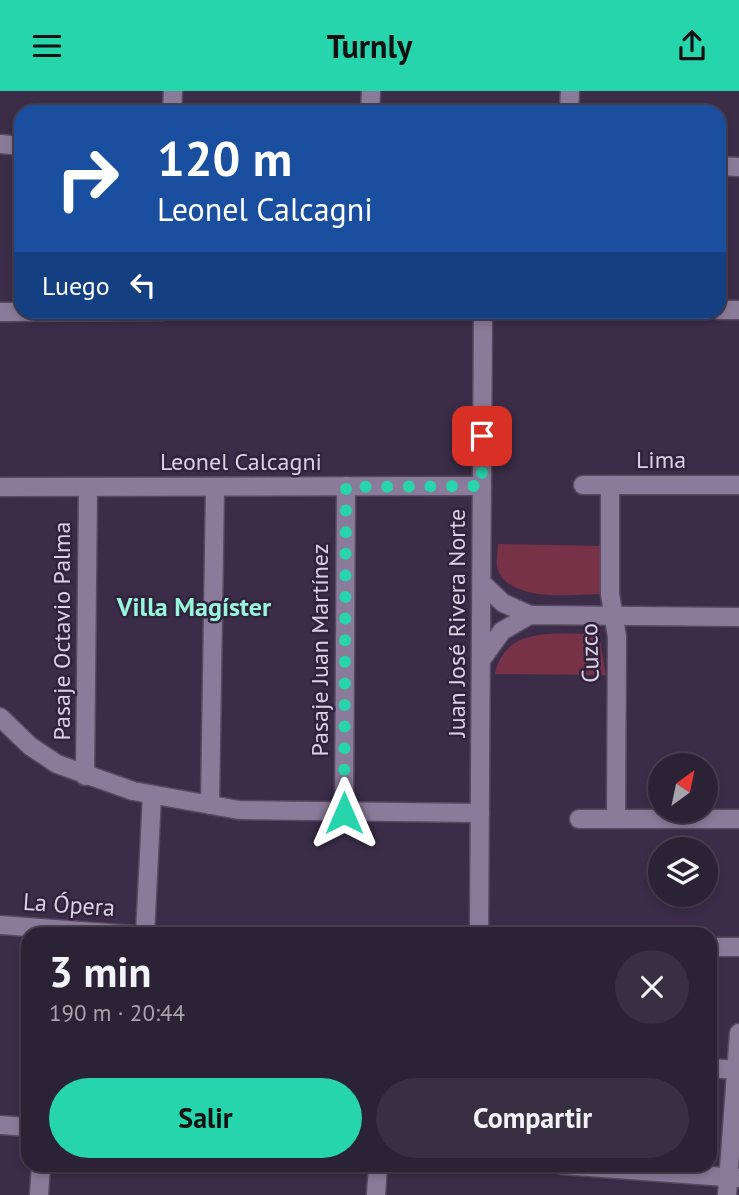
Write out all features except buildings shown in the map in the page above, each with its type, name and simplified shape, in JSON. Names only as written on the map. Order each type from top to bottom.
[{"type":"street","name":"Juan José Rivera Norte","points":[[479,927],[483,319]]},
{"type":"street","name":"Lima","points":[[583,485],[739,485]]},
{"type":"street","name":"Cuzco","points":[[610,485],[610,594],[617,638],[616,819]]},
{"type":"street","name":"Leonel Calcagni","points":[[0,487],[482,486]]},
{"type":"street","name":"Pasaje Octavio Palma","points":[[85,776],[88,487]]},
{"type":"street","points":[[210,805],[215,487]]},
{"type":"street","name":"Pasaje Juan Martínez","points":[[344,813],[346,487]]},
{"type":"street","points":[[482,583],[503,603],[530,615],[739,617]]},
{"type":"street","points":[[482,659],[502,631],[530,615]]},
{"type":"street","points":[[0,717],[43,756],[85,776],[152,795],[239,810],[480,813]]},
{"type":"street","points":[[145,927],[152,795]]},
{"type":"street","points":[[579,819],[739,819]]},
{"type":"street","name":"La Ópera","points":[[0,925],[21,928]]},
{"type":"street","points":[[717,947],[739,947]]},
{"type":"street","points":[[624,1172],[731,1184],[739,1033]]},
{"type":"street","points":[[717,1069],[736,1070]]},
{"type":"street","points":[[0,1125],[21,1126]]},
{"type":"street","points":[[39,1195],[41,1172]]},
{"type":"street","points":[[376,1195],[378,1172]]},
{"type":"shaded area","points":[[498,544],[606,546],[604,594],[543,594],[514,587],[503,579],[497,567]]},
{"type":"shaded area","points":[[551,634],[599,634],[606,675],[495,674],[501,658],[510,647],[522,640]]},
{"type":"district","name":"Villa Magíster","points":[[194,607]]},
{"type":"route","points":[[344,813],[346,487],[482,486],[482,436]]}]
